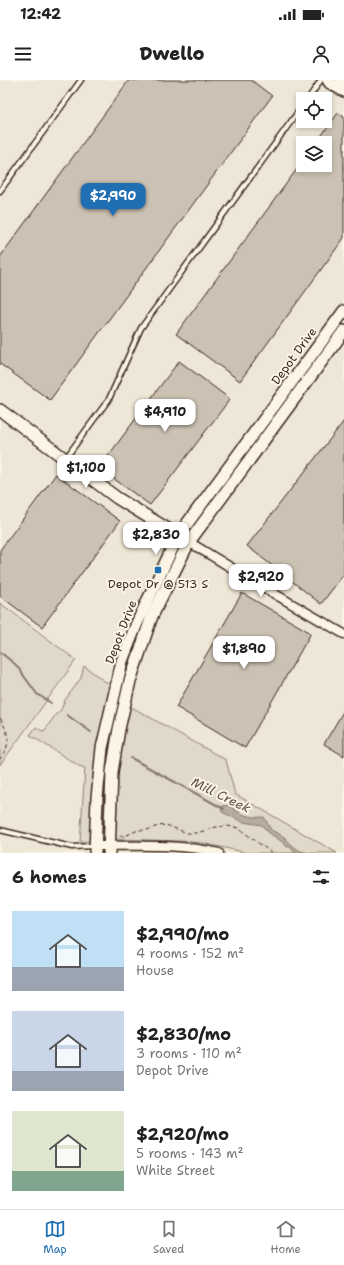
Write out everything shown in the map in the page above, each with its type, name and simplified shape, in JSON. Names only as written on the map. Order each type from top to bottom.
[{"type":"main road","points":[[328,80],[330,83],[344,91]]},
{"type":"main road","name":"Depot Drive","points":[[95,850],[97,798],[102,748],[119,674],[137,623],[178,536],[344,311]]},
{"type":"main road","name":"Depot Drive","points":[[109,850],[112,772],[119,729],[130,681],[152,616],[189,542],[344,332]]},
{"type":"main road","points":[[0,410],[117,498],[189,542]]},
{"type":"street","points":[[189,542],[344,634]]},
{"type":"street","points":[[95,850],[158,845],[188,847],[219,853]]},
{"type":"lane","points":[[0,191],[81,80]]},
{"type":"lane","points":[[313,92],[321,80]]},
{"type":"lane","points":[[65,458],[109,399],[141,328],[296,115]]},
{"type":"lane","points":[[0,830],[72,847],[95,850]]},
{"type":"path","points":[[0,718],[8,736],[8,744],[0,759]]},
{"type":"path","points":[[109,850],[116,836],[125,836],[138,830],[147,830],[166,825],[187,832],[197,833],[216,827],[228,826],[238,828],[272,853]]},
{"type":"shaded area","points":[[0,80],[344,80],[344,853],[0,853],[0,765],[76,660],[0,603]]},
{"type":"shaded area","points":[[0,603],[76,660],[0,765]]},
{"type":"shaded area","points":[[84,666],[111,686],[90,841],[80,842],[85,768],[79,766],[30,735],[36,727],[42,731],[45,730],[56,714],[61,710],[65,700],[81,678]]},
{"type":"shaded area","points":[[128,705],[226,760],[235,794],[337,853],[248,853],[202,843],[116,839],[114,837],[117,774]]},
{"type":"shaded area","points":[[229,805],[245,815],[264,817],[271,830],[283,836],[300,851],[310,853],[295,853],[290,847],[287,847],[268,832],[262,825],[243,822],[222,812],[221,809],[223,806]]},
{"type":"building","points":[[129,80],[251,80],[272,96],[50,400],[0,364],[0,257]]},
{"type":"building","points":[[338,113],[344,117],[344,238],[240,381],[176,334],[296,170],[296,172],[332,172],[332,136],[321,136],[327,128],[332,128],[332,121]]},
{"type":"building","points":[[179,361],[230,399],[150,505],[99,468]]},
{"type":"building","points":[[344,421],[344,574],[321,604],[247,546]]},
{"type":"building","points":[[56,474],[120,521],[42,627],[0,596],[0,550]]},
{"type":"building","points":[[242,593],[311,633],[245,748],[176,707]]},
{"type":"building","points":[[344,710],[344,756],[324,744]]},
{"type":"waterway","name":"Mill Creek","points":[[0,652],[16,665],[37,694],[51,703]]},
{"type":"waterway","name":"Mill Creek","points":[[67,715],[91,732]]},
{"type":"waterway","name":"Mill Creek","points":[[131,758],[224,809]]},
{"type":"place","name":"Depot Dr @ 513 S","points":[[158,570]]}]
